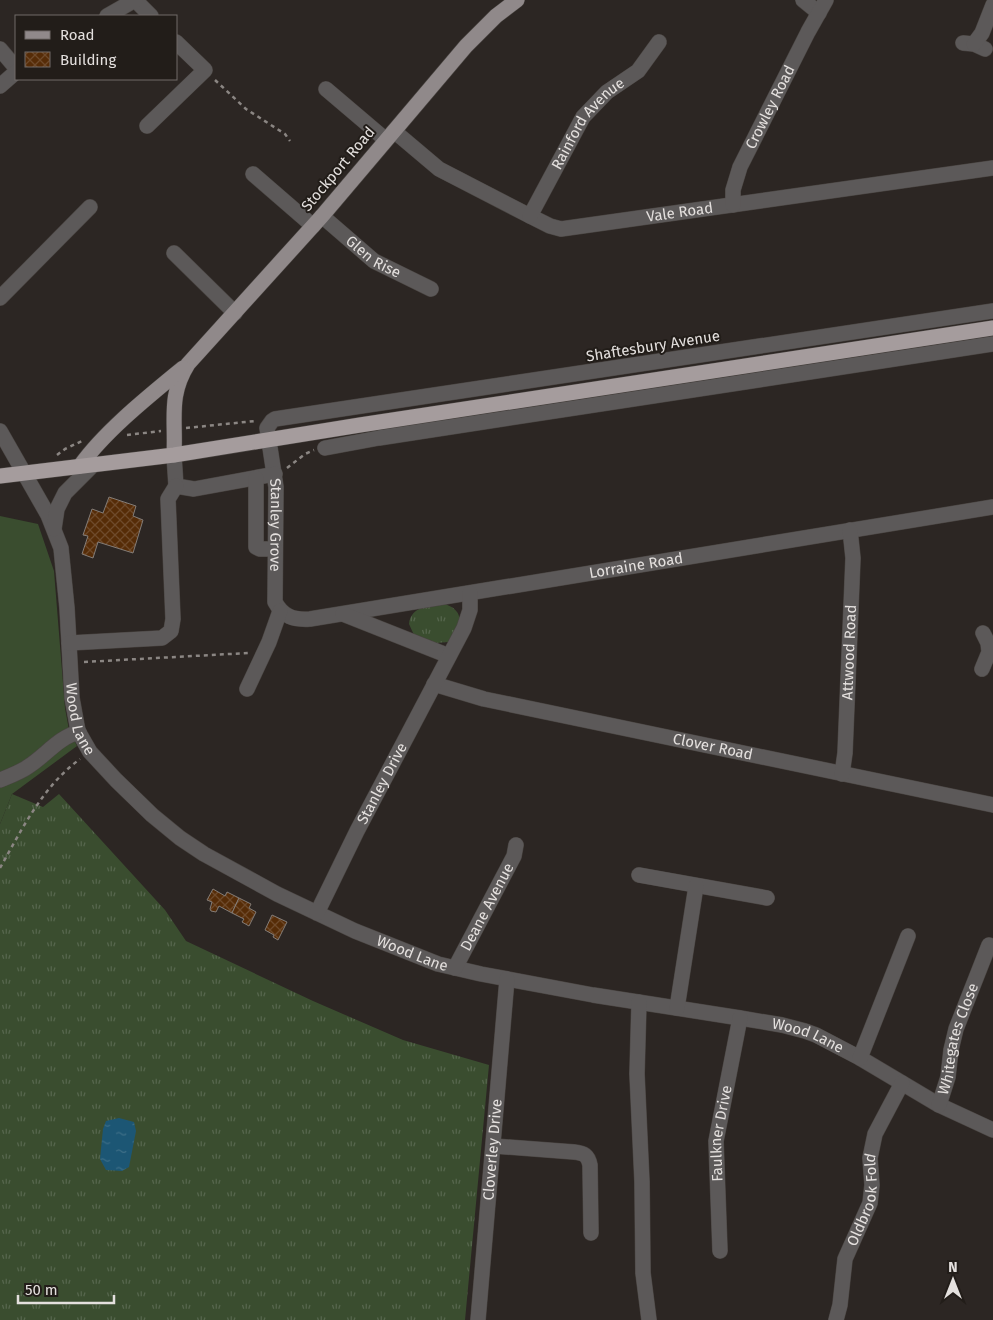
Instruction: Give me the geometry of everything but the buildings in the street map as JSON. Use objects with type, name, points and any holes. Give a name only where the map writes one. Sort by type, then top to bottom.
[{"type":"highway","points":[[0,476],[174,455],[993,328]]},
{"type":"main road","name":"Stockport Road","points":[[86,465],[92,450],[105,437],[188,364],[317,221],[466,46],[496,16],[517,0]]},
{"type":"main road","name":"Stockport Road","points":[[174,455],[176,430],[173,410],[175,392],[188,364]]},
{"type":"street","points":[[109,15],[135,0],[150,15]]},
{"type":"street","points":[[803,0],[822,6]]},
{"type":"street","points":[[974,45],[982,33],[993,5]]},
{"type":"street","name":"Crowley Road","points":[[732,205],[740,168],[822,6]]},
{"type":"street","name":"Rainford Avenue","points":[[530,216],[583,118],[607,92],[638,71],[659,42]]},
{"type":"street","points":[[147,126],[205,70],[178,44]]},
{"type":"street","points":[[0,49],[15,67]]},
{"type":"street","points":[[0,86],[15,73]]},
{"type":"street","name":"Vale Road","points":[[326,89],[439,169],[550,226],[561,229],[993,168]]},
{"type":"street","name":"Glen Rise","points":[[252,174],[374,261],[431,289]]},
{"type":"street","points":[[0,298],[83,208]]},
{"type":"street","points":[[174,253],[234,313]]},
{"type":"street","name":"Shaftesbury Avenue","points":[[272,421],[993,311]]},
{"type":"street","points":[[319,414],[326,430],[330,447],[993,344]]},
{"type":"street","points":[[268,439],[267,428],[272,421]]},
{"type":"street","points":[[360,425],[363,441]]},
{"type":"street","name":"Wood Lane","points":[[0,431],[48,515],[61,548],[73,707],[79,732],[90,752],[143,807],[180,838],[232,870],[317,913],[383,943],[438,964],[507,979],[782,1025],[805,1031],[860,1058],[939,1105],[993,1130]]},
{"type":"street","name":"Stanley Grove","points":[[268,439],[276,487],[274,597],[280,611]]},
{"type":"street","points":[[69,643],[162,638],[171,631],[173,627],[173,609],[168,499],[176,486],[174,455]]},
{"type":"street","name":"Wood Lane","points":[[54,529],[56,509],[65,493],[86,465]]},
{"type":"street","points":[[176,486],[194,489],[275,474]]},
{"type":"street","points":[[256,478],[256,546],[260,549],[275,549]]},
{"type":"street","name":"Lorraine Road","points":[[280,611],[290,618],[301,620],[993,507]]},
{"type":"street","name":"Attwood Road","points":[[842,774],[845,753],[853,558],[850,530]]},
{"type":"street","name":"Stanley Drive","points":[[317,913],[357,831],[450,656],[468,618],[471,603],[470,593]]},
{"type":"street","points":[[247,689],[280,611]]},
{"type":"street","points":[[342,614],[450,656]]},
{"type":"street","points":[[982,669],[991,652],[983,633]]},
{"type":"street","name":"Clover Road","points":[[434,684],[484,699],[993,805]]},
{"type":"street","points":[[0,780],[28,768],[56,744],[71,734],[79,732]]},
{"type":"street","name":"Deane Avenue","points":[[455,968],[514,856],[516,845]]},
{"type":"street","points":[[639,876],[767,898]]},
{"type":"street","points":[[677,1008],[696,886]]},
{"type":"street","points":[[860,1058],[908,936]]},
{"type":"street","name":"Whitegates Close","points":[[939,1105],[948,1077],[956,1029],[989,945]]},
{"type":"street","name":"Cloverley Drive","points":[[478,1320],[507,979]]},
{"type":"street","points":[[639,1002],[636,1074],[642,1182],[643,1273],[649,1320]]},
{"type":"street","name":"Faulkner Drive","points":[[721,1251],[716,1146],[740,1018]]},
{"type":"street","name":"Oldbrook Fold","points":[[836,1320],[840,1305],[845,1259],[870,1203],[872,1186],[870,1158],[875,1134],[902,1082]]},
{"type":"street","points":[[494,1146],[574,1152],[585,1155],[589,1159],[590,1165],[591,1233]]},
{"type":"path","points":[[205,70],[246,109],[284,134],[290,141]]},
{"type":"path","points":[[194,428],[262,420],[272,421]]},
{"type":"path","points":[[56,469],[56,455],[65,448],[81,441],[162,431]]},
{"type":"path","points":[[275,474],[309,452],[330,447]]},
{"type":"path","points":[[70,662],[249,653],[263,654]]},
{"type":"path","points":[[0,868],[39,802],[73,764],[90,752]]},
{"type":"green space","points":[[0,516],[38,524],[54,571],[65,708],[69,730],[77,746],[12,794],[0,824]]},
{"type":"green space","points":[[444,604],[451,606],[458,613],[460,620],[455,633],[448,642],[436,643],[414,635],[409,624],[413,614],[422,608]]},
{"type":"green space","points":[[12,794],[43,807],[59,794],[165,910],[186,941],[313,1001],[403,1040],[489,1065],[465,1320],[0,1320],[0,824]]},
{"type":"water","points":[[119,1118],[134,1122],[136,1131],[129,1167],[122,1171],[106,1170],[100,1159],[103,1129],[106,1121]]}]
